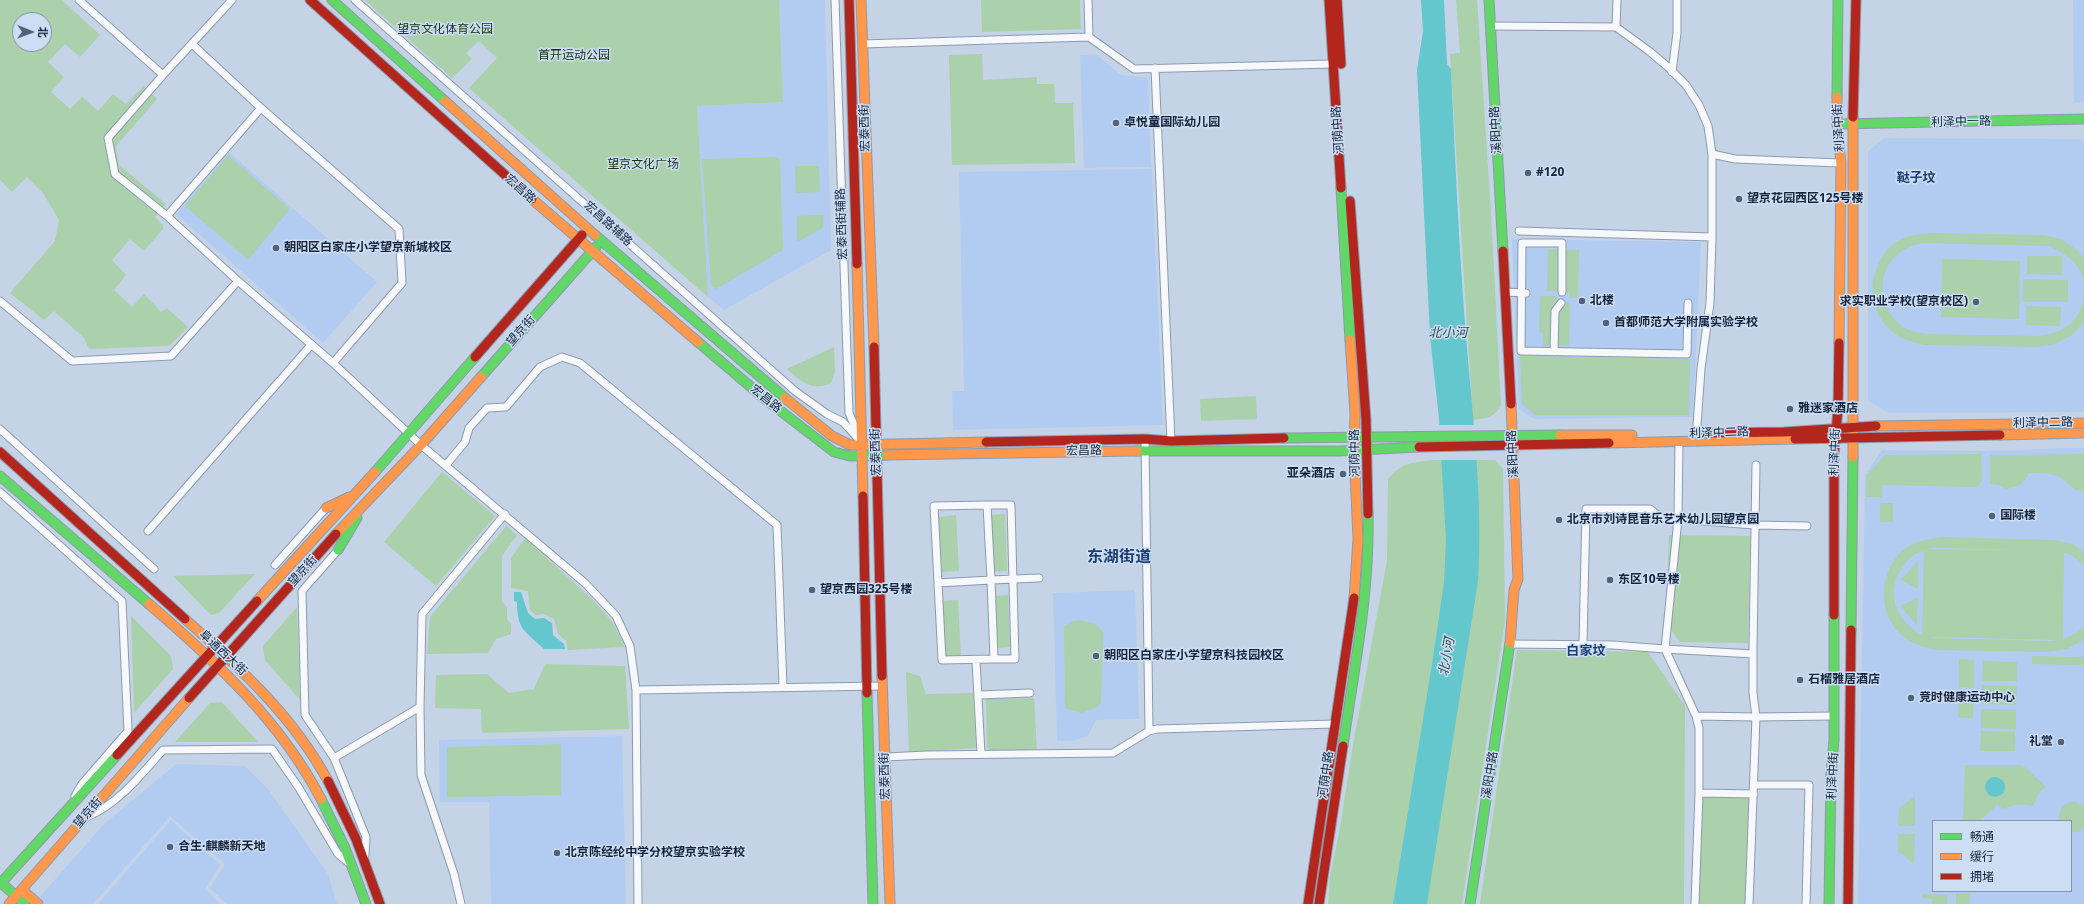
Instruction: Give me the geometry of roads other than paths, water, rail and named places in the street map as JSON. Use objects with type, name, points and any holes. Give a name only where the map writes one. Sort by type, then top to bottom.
[{"type":"street","points":[[79,0],[163,75]]},
{"type":"street","points":[[232,0],[108,138],[115,174],[167,216],[238,281],[333,363],[421,445],[505,514],[585,583],[616,616],[630,646],[636,690],[638,904]]},
{"type":"street","name":"宏昌路","points":[[310,0],[578,241],[765,399],[825,446],[842,455],[1145,450],[1210,452],[1366,449]]},
{"type":"street","name":"宏昌路","points":[[332,0],[587,229],[773,388],[832,436],[850,445],[1145,438],[1171,441],[1354,436]]},
{"type":"street","name":"宏昌路辅路","points":[[355,0],[795,391],[826,414],[843,422],[863,445]]},
{"type":"street","name":"宏泰西街辅路","points":[[835,0],[849,413],[863,445]]},
{"type":"street","name":"宏泰西街","points":[[850,0],[863,445],[867,686],[873,904]]},
{"type":"street","name":"宏泰西街","points":[[861,0],[890,904]]},
{"type":"street","points":[[1088,0],[1089,37]]},
{"type":"street","name":"河荫中路","points":[[1308,904],[1334,724],[1351,624],[1358,539],[1354,450],[1355,413],[1329,0]]},
{"type":"street","name":"河荫中路","points":[[1319,904],[1366,578],[1369,528],[1366,436],[1337,0]]},
{"type":"street","name":"溪阳中路","points":[[1470,904],[1509,644],[1514,590],[1518,579],[1513,445],[1489,0]]},
{"type":"street","points":[[1616,27],[1617,0]]},
{"type":"street","points":[[1672,72],[1677,33],[1677,0]]},
{"type":"street","name":"利泽中街","points":[[1829,904],[1834,716],[1835,434],[1840,305],[1841,163],[1837,124],[1838,0]]},
{"type":"street","name":"利泽中街","points":[[1848,904],[1853,438],[1853,124],[1856,0]]},
{"type":"street","points":[[1490,26],[1616,27],[1649,51],[1686,85],[1699,105],[1708,126],[1712,154],[1712,237],[1710,303],[1701,369],[1696,437]]},
{"type":"street","points":[[862,44],[1089,37],[1134,68],[1333,64]]},
{"type":"street","points":[[192,44],[261,108],[399,229],[402,283],[333,363]]},
{"type":"street","points":[[1155,68],[1171,441]]},
{"type":"street","points":[[167,216],[261,108]]},
{"type":"street","name":"利泽中一路","points":[[1837,124],[2084,119]]},
{"type":"street","points":[[1712,154],[1734,159],[1841,163]]},
{"type":"street","name":"望京街","points":[[0,883],[355,494],[587,229]]},
{"type":"street","points":[[1519,231],[1712,237]]},
{"type":"street","name":"望京街","points":[[9,904],[226,656],[364,504],[421,445],[601,241]]},
{"type":"street","points":[[1562,292],[1562,243],[1522,243],[1524,293],[1521,351],[1687,354],[1688,303]]},
{"type":"street","points":[[0,300],[72,361],[171,356],[238,281]]},
{"type":"street","points":[[1505,292],[1524,293]]},
{"type":"street","points":[[1554,352],[1555,311],[1562,303]]},
{"type":"street","points":[[148,531],[311,345]]},
{"type":"street","points":[[446,465],[465,442],[469,428],[487,408],[506,407],[540,367],[562,357],[580,363],[777,525],[783,687]]},
{"type":"street","name":"利泽中二路","points":[[1835,434],[1853,428],[2084,423]]},
{"type":"street","points":[[0,429],[154,569]]},
{"type":"street","name":"利泽中二路","points":[[1354,436],[1512,435],[1696,437],[1835,434],[1853,438],[2084,433]]},
{"type":"street","name":"利泽中二路","points":[[1366,449],[1434,446],[1679,441],[1696,437]]},
{"type":"street","points":[[1145,438],[1149,731]]},
{"type":"street","points":[[1679,441],[1678,519],[1665,649],[1696,716],[1699,728],[1699,793],[1695,904]]},
{"type":"street","name":"阜通西大街","points":[[0,452],[226,656],[271,699],[302,739],[328,781],[365,859],[380,904]]},
{"type":"street","points":[[1749,904],[1755,784],[1756,717],[1753,692],[1754,525],[1756,466]]},
{"type":"street","name":"阜通西大街","points":[[0,476],[208,655],[270,722],[297,758],[324,804],[354,867],[366,904]]},
{"type":"street","points":[[0,492],[122,601],[128,731],[82,784],[70,807]]},
{"type":"street","points":[[275,565],[326,508],[355,494]]},
{"type":"street","points":[[364,504],[338,550],[302,591],[305,716],[334,758],[366,837],[365,859]]},
{"type":"street","points":[[1011,504],[1015,659],[942,660],[934,506],[987,505],[1011,504]]},
{"type":"street","points":[[987,505],[994,660]]},
{"type":"street","points":[[1583,644],[1586,509],[1650,509],[1660,516],[1678,519],[1754,525],[1807,526]]},
{"type":"street","points":[[461,904],[454,874],[422,774],[420,707],[422,614],[505,514]]},
{"type":"street","points":[[938,583],[1038,578]]},
{"type":"street","points":[[1509,644],[1583,644],[1754,654]]},
{"type":"street","points":[[976,660],[981,754]]},
{"type":"street","points":[[636,690],[882,686]]},
{"type":"street","points":[[979,695],[1030,693]]},
{"type":"street","points":[[334,758],[420,707]]},
{"type":"street","points":[[1696,716],[1834,716]]},
{"type":"street","points":[[885,758],[981,754],[1113,753],[1149,731],[1334,724]]},
{"type":"street","points":[[82,819],[105,809],[133,784],[163,750],[272,749],[299,788],[338,854],[354,867]]},
{"type":"street","points":[[1755,784],[1809,785],[1806,904]]},
{"type":"street","points":[[1699,793],[1754,794]]},
{"type":"street","points":[[0,883],[38,904]]},
{"type":"street","points":[[19,893],[25,904]]},
{"type":"water","name":"北小河","points":[[1421,0],[1444,0],[1447,64],[1451,69],[1461,270],[1478,490],[1479,551],[1478,581],[1427,904],[1393,904],[1433,658],[1444,582],[1446,540],[1439,419],[1430,336],[1417,70],[1423,31]]},
{"type":"water","points":[[514,592],[521,592],[528,613],[535,619],[544,618],[552,623],[553,635],[564,644],[565,649],[544,649],[527,634],[519,619],[517,602],[514,601]]},
{"type":"water","points":[[1995,777],[2002,780],[2005,787],[2002,794],[1995,797],[1988,794],[1985,787],[1988,780]]},
{"type":"place","name":"卓悦童国际幼儿园","points":[[1116,123]]},
{"type":"place","name":"#120","points":[[1528,173]]},
{"type":"place","name":"望京花园西区125号楼","points":[[1739,199]]},
{"type":"place","name":"朝阳区白家庄小学望京新城校区","points":[[276,248]]},
{"type":"place","name":"北楼","points":[[1582,301]]},
{"type":"place","name":"求实职业学校(望京校区)","points":[[1976,302]]},
{"type":"place","name":"首都师范大学附属实验学校","points":[[1606,323]]},
{"type":"place","name":"雅迷家酒店","points":[[1790,409]]},
{"type":"place","name":"亚朵酒店","points":[[1343,474]]},
{"type":"place","name":"国际楼","points":[[1992,516]]},
{"type":"place","name":"北京市刘诗昆音乐艺术幼儿园望京园","points":[[1559,520]]},
{"type":"place","name":"东区10号楼","points":[[1610,580]]},
{"type":"place","name":"望京西园325号楼","points":[[812,590]]},
{"type":"place","name":"朝阳区白家庄小学望京科技园校区","points":[[1096,656]]},
{"type":"place","name":"石榴雅居酒店","points":[[1800,680]]},
{"type":"place","name":"竞时健康运动中心","points":[[1911,698]]},
{"type":"place","name":"礼堂","points":[[2061,742]]},
{"type":"place","name":"合生·麒麟新天地","points":[[170,847]]},
{"type":"place","name":"北京陈经纶中学分校望京实验学校","points":[[557,853]]},
{"type":"district","name":"鞑子坟","points":[[1916,178]]},
{"type":"district","name":"东湖街道","points":[[1119,557]]},
{"type":"district","name":"白家坟","points":[[1586,651]]},
{"type":"park label","name":"望京文化体育公园","points":[[445,30]]},
{"type":"park label","name":"首开运动公园","points":[[574,56]]},
{"type":"park label","name":"望京文化广场","points":[[643,165]]}]
